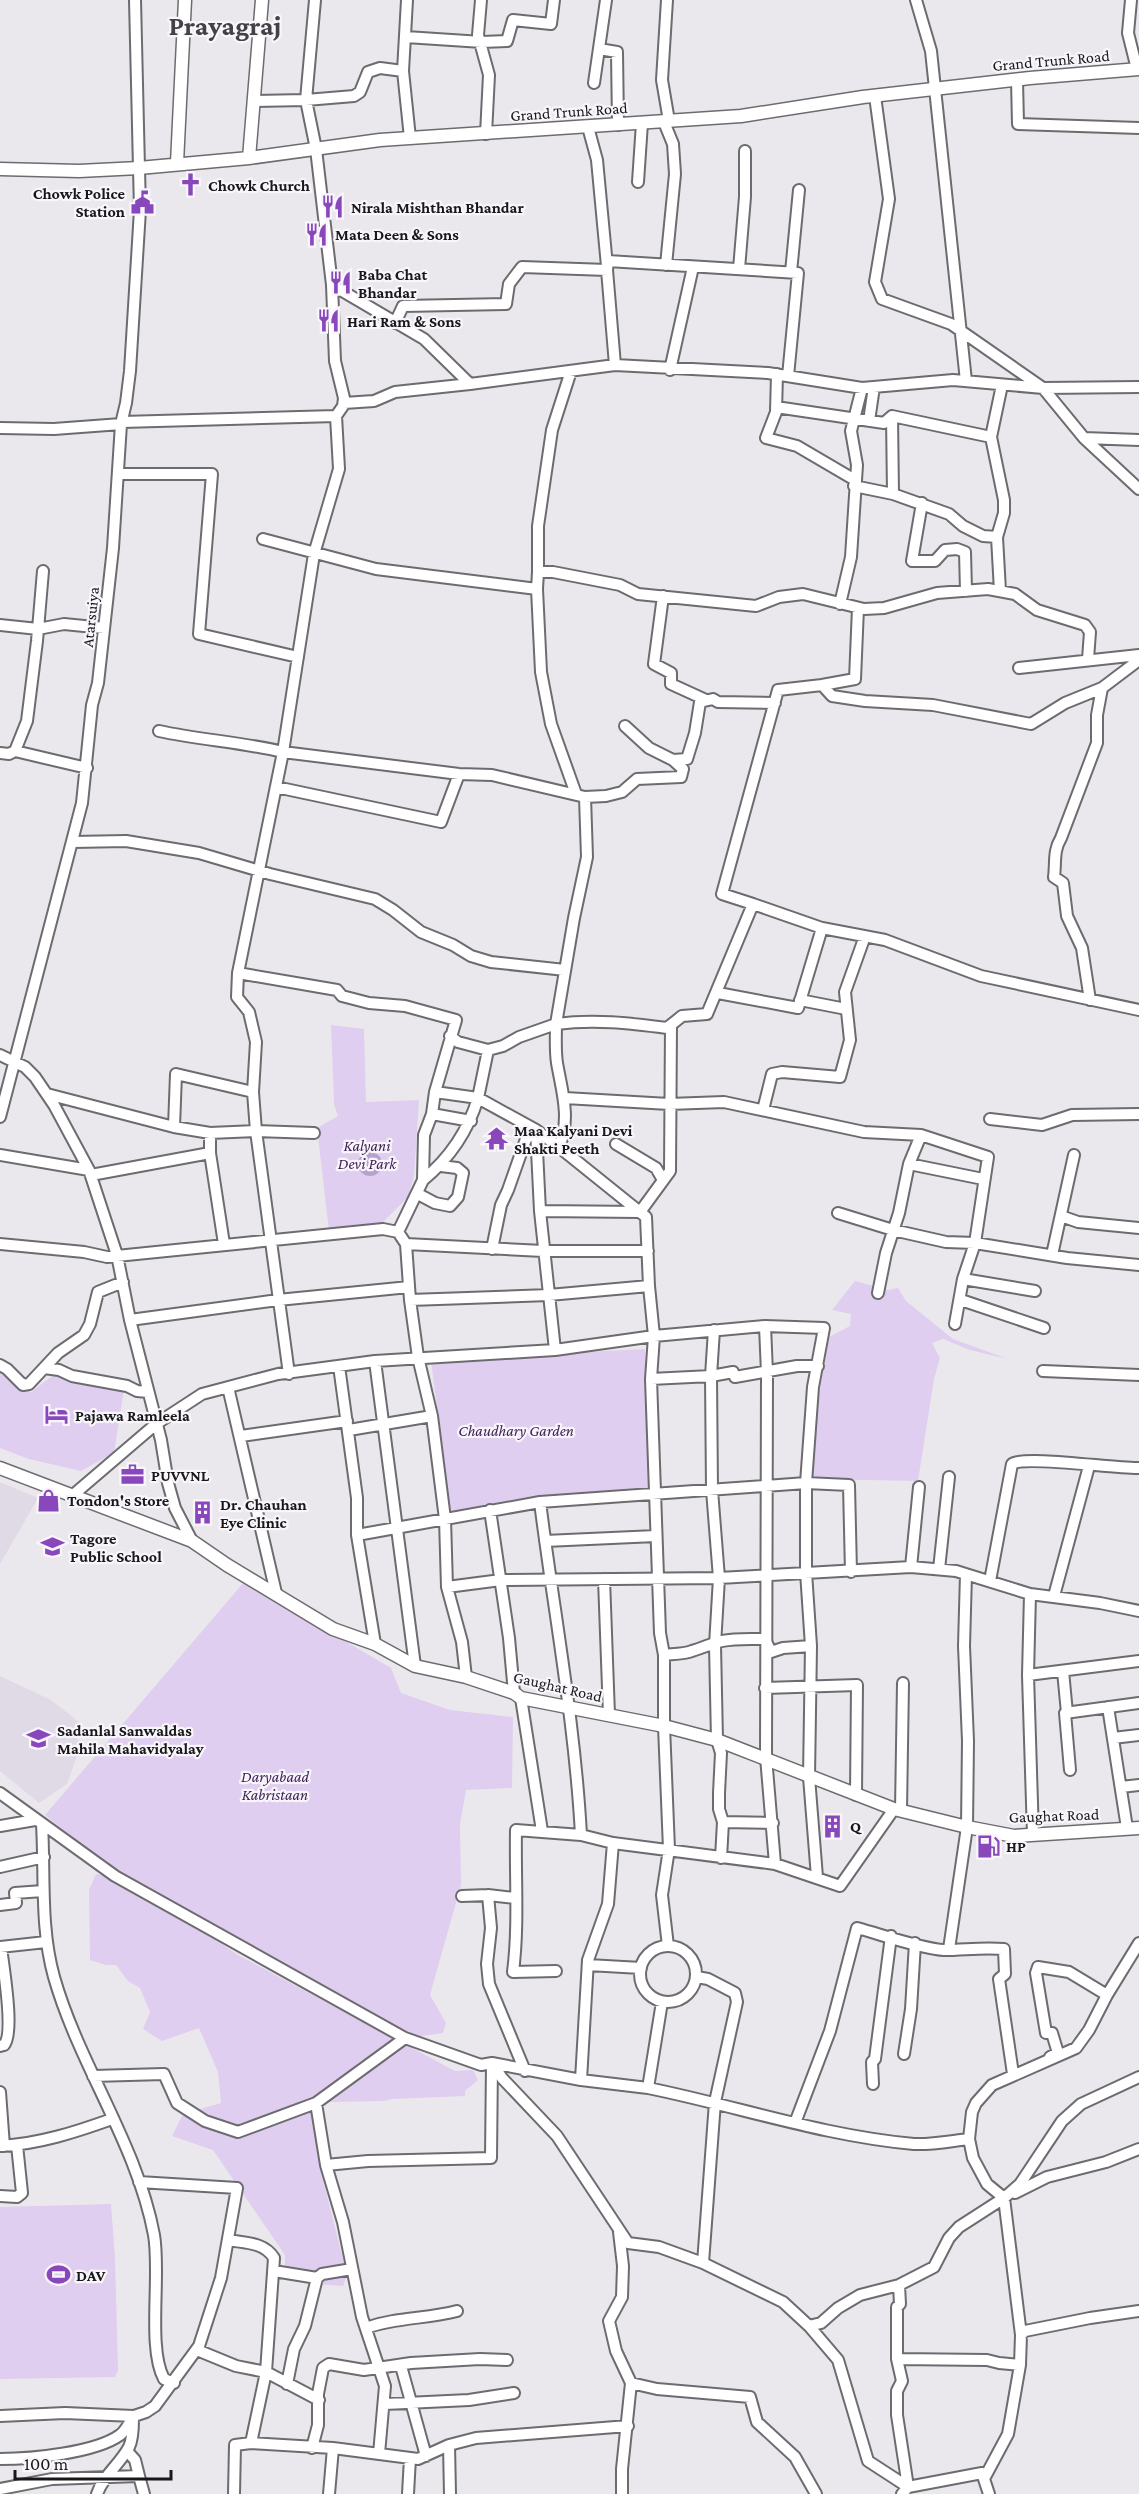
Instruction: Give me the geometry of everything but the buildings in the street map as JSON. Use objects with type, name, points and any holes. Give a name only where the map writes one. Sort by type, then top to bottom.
[{"type":"main road","points":[[177,163],[185,0]]},
{"type":"main road","points":[[249,158],[262,0]]},
{"type":"main road","name":"Grand Trunk Road","points":[[0,169],[79,171],[140,168],[249,158],[380,140],[741,116],[875,96],[1138,69]]},
{"type":"main road","name":"Gaughat Road","points":[[0,1468],[192,1541],[227,1565],[333,1629],[375,1644],[415,1666],[466,1677],[518,1695],[571,1708],[664,1726],[717,1740],[766,1757],[808,1777],[856,1795],[898,1809],[968,1827],[1014,1836],[1133,1828]]},
{"type":"street","name":"Atarsuiya","points":[[0,1117],[82,803],[92,705],[98,683],[113,548],[121,423],[130,370],[140,210],[135,0]]},
{"type":"street","points":[[289,1374],[256,1131],[253,1092],[256,1041],[249,1012],[237,997],[238,973],[283,752],[314,554],[339,469],[336,416],[344,400],[336,361],[332,285],[316,149],[306,100],[315,0]]},
{"type":"street","points":[[407,0],[403,70],[410,138]]},
{"type":"street","points":[[481,0],[478,35],[482,42],[489,75],[486,134]]},
{"type":"street","points":[[406,38],[507,41],[513,21],[551,24],[554,0]]},
{"type":"street","points":[[594,83],[606,0]]},
{"type":"street","points":[[666,265],[675,174],[673,144],[666,122],[662,80],[667,0]]},
{"type":"street","points":[[916,0],[931,51],[966,381]]},
{"type":"street","points":[[1131,0],[1128,33],[1138,69]]},
{"type":"street","points":[[599,49],[617,51],[618,125]]},
{"type":"street","points":[[254,101],[354,96],[360,92],[368,72],[380,68],[403,70]]},
{"type":"street","points":[[1017,80],[1018,124],[1139,128]]},
{"type":"street","points":[[875,96],[889,199],[875,282],[882,299],[951,324],[1043,388],[1084,438],[1139,489]]},
{"type":"street","points":[[638,183],[642,123]]},
{"type":"street","points":[[588,127],[597,160],[615,365]]},
{"type":"street","points":[[739,269],[745,197],[745,151]]},
{"type":"street","points":[[791,272],[799,190]]},
{"type":"street","points":[[607,269],[608,261],[798,273],[776,407],[766,438],[797,446],[855,483],[922,503],[949,514],[963,526],[983,536],[997,537]]},
{"type":"street","points":[[395,323],[403,306],[506,304],[509,284],[522,267],[607,269]]},
{"type":"street","points":[[670,370],[693,267]]},
{"type":"street","points":[[332,285],[424,339],[470,384]]},
{"type":"street","points":[[344,400],[374,401],[395,392],[615,365],[782,375],[862,388],[952,380],[1043,388],[1139,387]]},
{"type":"street","points":[[559,1147],[565,1129],[565,1098],[557,1060],[556,1024],[587,857],[581,795],[551,724],[541,672],[537,589],[538,526],[552,430],[571,371]]},
{"type":"street","points":[[1000,591],[997,537],[1004,513],[1004,500],[991,437],[1002,385]]},
{"type":"street","points":[[869,421],[874,387]]},
{"type":"street","points":[[840,604],[851,557],[857,465],[851,431],[862,388]]},
{"type":"street","points":[[776,407],[884,423],[892,416]]},
{"type":"street","points":[[0,428],[54,429],[121,423],[336,416]]},
{"type":"street","points":[[892,416],[991,437]]},
{"type":"street","points":[[892,416],[892,494]]},
{"type":"street","points":[[1084,438],[1139,440]]},
{"type":"street","points":[[118,474],[212,474],[199,634],[297,657]]},
{"type":"street","points":[[922,503],[912,561],[935,561],[945,550],[957,549],[965,552],[966,591]]},
{"type":"street","points":[[263,539],[376,569],[537,589]]},
{"type":"street","points":[[15,751],[27,722],[39,629],[43,571]]},
{"type":"street","points":[[538,572],[553,572],[593,579],[620,585],[638,594],[756,606],[779,597],[802,594],[858,608],[884,608],[937,592],[1000,591],[1015,594],[1038,610],[1085,625],[1090,632],[1088,659]]},
{"type":"street","points":[[663,596],[654,664],[671,673],[671,684],[706,700]]},
{"type":"street","points":[[858,608],[855,679],[778,690],[722,894],[822,928],[885,940],[981,976],[1139,1010]]},
{"type":"street","points":[[0,625],[39,629],[64,624],[104,628]]},
{"type":"street","points":[[1019,668],[1139,655]]},
{"type":"street","points":[[822,685],[832,696],[865,701],[933,705],[1031,724],[1065,703],[1102,688],[1139,660]]},
{"type":"street","points":[[1090,1000],[1082,948],[1068,915],[1063,882],[1054,877],[1054,855],[1097,742],[1097,716],[1102,688]]},
{"type":"street","points":[[673,760],[687,759],[695,733],[700,702],[713,699],[718,702],[775,704]]},
{"type":"street","points":[[159,731],[283,752],[459,774],[492,775],[581,795],[606,796],[622,792],[637,779],[681,777],[683,770],[673,760],[649,748],[625,726]]},
{"type":"street","points":[[0,753],[9,754],[15,751],[87,768]]},
{"type":"street","points":[[276,787],[441,822],[459,774]]},
{"type":"street","points":[[72,842],[126,840],[199,853],[258,871],[375,899],[421,932],[453,945],[471,956],[491,962],[565,970]]},
{"type":"street","points":[[450,1036],[458,1042],[488,1050],[556,1024],[581,1020],[667,1028],[682,1016],[707,1014],[718,993],[753,904]]},
{"type":"street","points":[[718,993],[793,1009],[798,1008],[822,928]]},
{"type":"street","points":[[763,1110],[772,1074],[782,1072],[840,1077],[850,1040],[845,992],[865,936]]},
{"type":"street","points":[[238,973],[337,990],[342,996],[369,1003],[405,1006],[456,1020],[435,1092],[432,1114],[424,1136],[423,1180],[399,1232]]},
{"type":"street","points":[[800,1000],[846,1009]]},
{"type":"street","points":[[640,1212],[670,1171],[671,1025]]},
{"type":"street","points":[[423,1180],[441,1166],[471,1121],[488,1050]]},
{"type":"street","points":[[0,1055],[25,1066],[47,1094],[90,1172],[117,1255],[130,1320],[161,1440],[168,1483],[175,1508],[192,1541]]},
{"type":"street","points":[[174,1127],[176,1074],[253,1092]]},
{"type":"street","points":[[435,1092],[478,1098],[536,1130],[646,1217],[648,1286],[654,1336],[651,1379],[660,1633],[664,1654],[664,1726],[669,1849],[662,1895],[668,1946]]},
{"type":"street","points":[[47,1094],[174,1127],[210,1133],[256,1131],[314,1133]]},
{"type":"street","points":[[565,1098],[669,1104],[724,1102],[864,1132],[921,1135],[988,1156],[975,1243],[963,1279],[955,1324]]},
{"type":"street","points":[[432,1114],[471,1121]]},
{"type":"street","points":[[990,1119],[1042,1125],[1072,1115],[1139,1114]]},
{"type":"street","points":[[536,1130],[543,1251],[555,1350]]},
{"type":"street","points":[[492,1249],[501,1205],[526,1139],[536,1130]]},
{"type":"street","points":[[210,1133],[210,1153],[224,1244]]},
{"type":"street","points":[[878,1293],[909,1164],[921,1135]]},
{"type":"street","points":[[616,1144],[656,1168],[663,1180]]},
{"type":"street","points":[[0,1155],[90,1172],[210,1153]]},
{"type":"street","points":[[1052,1255],[1074,1155]]},
{"type":"street","points":[[909,1164],[983,1179]]},
{"type":"street","points":[[418,1194],[435,1203],[450,1206],[458,1197],[463,1173],[457,1168],[441,1166]]},
{"type":"street","points":[[540,1211],[640,1212]]},
{"type":"street","points":[[838,1213],[893,1230],[946,1242],[975,1243],[1139,1265]]},
{"type":"street","points":[[1061,1216],[1078,1222],[1139,1228]]},
{"type":"street","points":[[0,1244],[84,1252],[107,1257],[383,1229],[399,1232],[406,1244],[410,1300],[418,1357],[432,1416],[445,1519],[447,1587],[462,1642],[466,1677]]},
{"type":"street","points":[[406,1244],[543,1251],[648,1251]]},
{"type":"street","points":[[963,1279],[1035,1291]]},
{"type":"street","points":[[0,1365],[23,1385],[29,1384],[58,1353],[84,1335],[90,1324],[98,1292],[123,1282]]},
{"type":"street","points":[[410,1300],[549,1294],[648,1286]]},
{"type":"street","points":[[130,1320],[278,1300],[409,1287]]},
{"type":"street","points":[[961,1300],[1044,1328]]},
{"type":"street","points":[[765,1326],[767,1372],[766,1757],[775,1864]]},
{"type":"street","points":[[74,1495],[156,1424],[202,1394],[278,1374],[418,1357],[555,1350],[714,1330],[765,1326],[824,1328],[813,1387],[806,1483],[806,1572],[811,1646],[808,1777],[817,1877]]},
{"type":"street","points":[[714,1330],[711,1376],[712,1490],[718,1578],[715,1645],[717,1740],[721,1753],[719,1809],[723,1822],[721,1858]]},
{"type":"street","points":[[375,1361],[415,1666]]},
{"type":"street","points":[[339,1366],[357,1498],[357,1535],[375,1644]]},
{"type":"street","points":[[651,1379],[711,1376],[733,1372],[735,1377],[797,1366],[818,1366]]},
{"type":"street","points":[[44,1368],[148,1392]]},
{"type":"street","points":[[1043,1371],[1139,1375]]},
{"type":"street","points":[[228,1387],[276,1593]]},
{"type":"street","points":[[241,1436],[348,1425],[384,1424],[432,1416]]},
{"type":"street","points":[[990,1581],[1012,1464],[1018,1461],[1035,1461],[1139,1468]]},
{"type":"street","points":[[1054,1596],[1089,1466]]},
{"type":"street","points":[[939,1569],[949,1477]]},
{"type":"street","points":[[357,1535],[540,1502],[806,1483],[849,1485],[851,1572]]},
{"type":"street","points":[[911,1567],[919,1487]]},
{"type":"street","points":[[540,1502],[571,1708],[578,1772],[581,1835]]},
{"type":"street","points":[[490,1510],[518,1695],[542,1831]]},
{"type":"street","points":[[545,1541],[657,1536]]},
{"type":"street","points":[[447,1587],[501,1580],[718,1578],[911,1567],[966,1574],[1030,1594],[1139,1611]]},
{"type":"street","points":[[949,1949],[968,1827],[968,1741],[964,1646],[966,1574]]},
{"type":"street","points":[[604,1579],[609,1715]]},
{"type":"street","points":[[1030,1594],[1029,1675],[1033,1835]]},
{"type":"street","points":[[765,1639],[771,1652],[783,1648],[811,1646]]},
{"type":"street","points":[[664,1654],[690,1652],[699,1647],[715,1645],[720,1641],[765,1639]]},
{"type":"street","points":[[1029,1675],[1139,1661]]},
{"type":"street","points":[[1063,1671],[1070,1770]]},
{"type":"street","points":[[556,1971],[513,1972],[517,1931],[516,1830],[581,1835],[721,1858],[775,1864],[840,1886],[898,1809],[903,1683]]},
{"type":"street","points":[[765,1688],[857,1685],[856,1795]]},
{"type":"street","points":[[1067,1713],[1139,1702]]},
{"type":"street","points":[[1108,1707],[1120,1787],[1133,1828]]},
{"type":"street","points":[[1113,1738],[1139,1735]]},
{"type":"street","points":[[1120,1787],[1139,1785]]},
{"type":"street","points":[[0,1793],[115,1876],[405,2038],[481,2065],[492,2063],[581,2080],[648,2088],[715,2102],[818,2130],[916,2144],[969,2139]]},
{"type":"street","points":[[0,1826],[38,1822]]},
{"type":"street","points":[[38,1822],[44,1857],[46,1942],[61,1998],[139,2182],[156,2252],[157,2360],[164,2379],[174,2383]]},
{"type":"street","points":[[723,1822],[773,1823]]},
{"type":"street","points":[[581,2080],[588,1960],[608,1904],[614,1842]]},
{"type":"street","points":[[0,1868],[44,1857]]},
{"type":"street","points":[[0,1905],[16,1903],[15,1893],[44,1891]]},
{"type":"street","points":[[462,1896],[488,1895],[515,1898]]},
{"type":"street","points":[[488,1895],[489,1984],[525,2071]]},
{"type":"street","points":[[795,2123],[830,2031],[857,1928],[945,1950],[1004,1949],[1005,1974],[999,1978],[1013,2074]]},
{"type":"street","points":[[873,2084],[872,2062],[875,2059],[880,2029],[891,1936]]},
{"type":"street","points":[[0,2046],[8,2041],[0,1947],[46,1942]]},
{"type":"street","points":[[904,2054],[911,2009],[915,1943]]},
{"type":"street","points":[[1045,2060],[1076,2048],[1089,2030],[1107,1995],[1139,1943]]},
{"type":"street","points":[[668,1946],[677,1948],[692,1959],[697,1977],[689,1994],[672,2002],[663,2002],[647,1993],[642,1985],[641,1968],[651,1952],[668,1946]]},
{"type":"street","points":[[588,1965],[641,1968]]},
{"type":"street","points":[[985,2477],[1008,2434],[1020,2365],[1021,2335],[1004,2198],[987,2184],[973,2158],[969,2139],[972,2112],[976,2103],[992,2085],[1058,2053],[1052,2033],[1046,2033],[1036,1973],[1038,1967],[1069,1972],[1107,1995]]},
{"type":"street","points":[[697,1977],[708,1979],[735,1993],[737,2002],[715,2102],[703,2263]]},
{"type":"street","points":[[648,2088],[663,2002]]},
{"type":"street","points":[[93,2076],[164,2074],[177,2103],[205,2121],[238,2132],[316,2103],[405,2038]]},
{"type":"street","points":[[326,2165],[368,2161],[491,2158],[492,2063]]},
{"type":"street","points":[[492,2063],[502,2078],[556,2136],[628,2244],[659,2247],[703,2263],[783,2302],[809,2326],[838,2360],[868,2461],[905,2491]]},
{"type":"street","points":[[1004,2198],[1020,2184],[1062,2121],[1075,2110],[1111,2089],[1139,2077]]},
{"type":"street","points":[[0,2092],[2,2146],[17,2145],[76,2132],[112,2119]]},
{"type":"street","points":[[316,2103],[326,2165],[343,2222],[366,2328],[385,2386],[379,2454]]},
{"type":"street","points":[[0,2196],[17,2197],[22,2193],[17,2145]]},
{"type":"street","points":[[809,2326],[821,2323],[838,2308],[860,2295],[899,2285],[934,2266],[959,2227],[1004,2198],[1047,2177],[1106,2162],[1139,2149]]},
{"type":"street","points":[[0,2416],[65,2413],[134,2416],[146,2412],[155,2406],[174,2383],[197,2350],[216,2296],[237,2188],[139,2182]]},
{"type":"street","points":[[619,2231],[623,2266],[622,2297],[609,2321],[616,2351],[631,2383],[622,2469],[622,2494]]},
{"type":"street","points":[[228,2240],[259,2245],[270,2252],[274,2258],[266,2372],[251,2443]]},
{"type":"street","points":[[274,2271],[316,2278],[322,2274],[352,2269]]},
{"type":"street","points":[[286,2384],[294,2349],[305,2326],[316,2278]]},
{"type":"street","points":[[899,2285],[900,2304],[896,2312],[897,2359],[902,2381],[897,2391],[897,2415],[905,2491]]},
{"type":"street","points":[[366,2328],[382,2322],[457,2311]]},
{"type":"street","points":[[1021,2335],[1025,2331],[1139,2311]]},
{"type":"street","points":[[197,2350],[236,2366],[266,2372],[319,2400]]},
{"type":"street","points":[[312,2448],[318,2425],[323,2368],[329,2364],[352,2369],[480,2359],[507,2360]]},
{"type":"street","points":[[897,2359],[987,2360],[1020,2365]]},
{"type":"street","points":[[401,2366],[426,2456]]},
{"type":"street","points":[[631,2383],[657,2389],[750,2397],[757,2422],[795,2457],[816,2494]]},
{"type":"street","points":[[385,2404],[469,2400],[514,2393]]},
{"type":"street","points":[[97,2494],[100,2484],[130,2445],[134,2416]]},
{"type":"street","points":[[0,2458],[20,2459],[68,2453],[93,2446],[122,2435],[134,2416]]},
{"type":"street","points":[[234,2494],[235,2445],[251,2443],[333,2448],[418,2459],[449,2445],[476,2438],[628,2426]]},
{"type":"street","points":[[449,2445],[450,2494]]},
{"type":"street","points":[[329,2494],[333,2448]]},
{"type":"street","points":[[127,2451],[135,2460],[144,2494]]},
{"type":"street","points":[[408,2494],[410,2458]]},
{"type":"street","points":[[905,2491],[982,2473],[989,2494]]},
{"type":"street","points":[[0,2489],[52,2479],[139,2476]]},
{"type":"shaded area","points":[[370,1152],[379,1155],[382,1164],[379,1173],[370,1176],[361,1173],[358,1164],[361,1155]]},
{"type":"shaded area","points":[[0,1482],[38,1498],[0,1564]]},
{"type":"shaded area","name":"Sadanlal Sanwaldas Mahila Mahavidyalay","points":[[0,1676],[51,1700],[79,1722],[77,1756],[67,1784],[39,1803],[0,1771]]},
{"type":"green space","name":"Kalyani Devi Park","points":[[331,1025],[364,1029],[366,1102],[419,1100],[414,1176],[408,1197],[382,1223],[329,1231],[317,1128],[338,1116],[334,1104]]},
{"type":"green space","points":[[855,1281],[888,1290],[898,1288],[906,1301],[953,1339],[1008,1359],[970,1350],[943,1339],[932,1343],[940,1358],[934,1379],[918,1481],[811,1479],[815,1418],[829,1337],[850,1326],[851,1314],[832,1310]]},
{"type":"green space","name":"Chaudhary Garden","points":[[645,1349],[650,1488],[450,1512],[431,1360]]},
{"type":"green space","points":[[0,1369],[31,1392],[56,1373],[124,1389],[114,1453],[81,1471],[29,1459],[0,1448]]},
{"type":"green space","name":"Daryabaad Kabristaan","points":[[244,1582],[391,1668],[401,1693],[450,1710],[513,1717],[512,1788],[466,1790],[460,1824],[461,1885],[430,1995],[446,2023],[443,2033],[401,2039],[160,1898],[98,1858],[45,1815]]},
{"type":"green space","points":[[96,1874],[109,1876],[170,1909],[238,1955],[455,2071],[473,2070],[478,2080],[465,2091],[465,2096],[331,2102],[313,2109],[321,2172],[347,2275],[343,2286],[314,2284],[285,2277],[285,2255],[213,2150],[172,2136],[183,2114],[221,2103],[218,2072],[199,2028],[162,2041],[143,2029],[150,2012],[140,1988],[128,1981],[116,1965],[106,1965],[90,1960],[89,1890]]},
{"type":"green space","name":"DAV","points":[[111,2204],[118,2370],[115,2377],[0,2379],[0,2207]]},
{"type":"place","name":"Chowk Church","points":[[190,185]]},
{"type":"place","name":"Chowk Police Station","points":[[143,202]]},
{"type":"place","name":"Nirala Mishthan Bhandar","points":[[333,207]]},
{"type":"place","name":"Mata Deen & Sons","points":[[317,234]]},
{"type":"place","name":"Baba Chat Bhandar","points":[[340,283]]},
{"type":"place","name":"Hari Ram & Sons","points":[[329,321]]},
{"type":"place","name":"Maa Kalyani Devi Shakti Peeth","points":[[496,1139]]},
{"type":"place","name":"Pajawa Ramleela","points":[[57,1415]]},
{"type":"place","name":"PUVVNL","points":[[133,1475]]},
{"type":"place","name":"Tondon's Store","points":[[49,1500]]},
{"type":"place","name":"Dr. Chauhan Eye Clinic","points":[[202,1513]]},
{"type":"place","name":"Tagore Public School","points":[[52,1547]]},
{"type":"place","name":"Sadanlal Sanwaldas Mahila Mahavidyalay","points":[[39,1739]]},
{"type":"place","name":"Q","points":[[832,1826]]},
{"type":"place","name":"HP","points":[[988,1846]]},
{"type":"place","name":"DAV","points":[[58,2275]]},
{"type":"district","name":"Prayagraj","points":[[225,25]]}]
